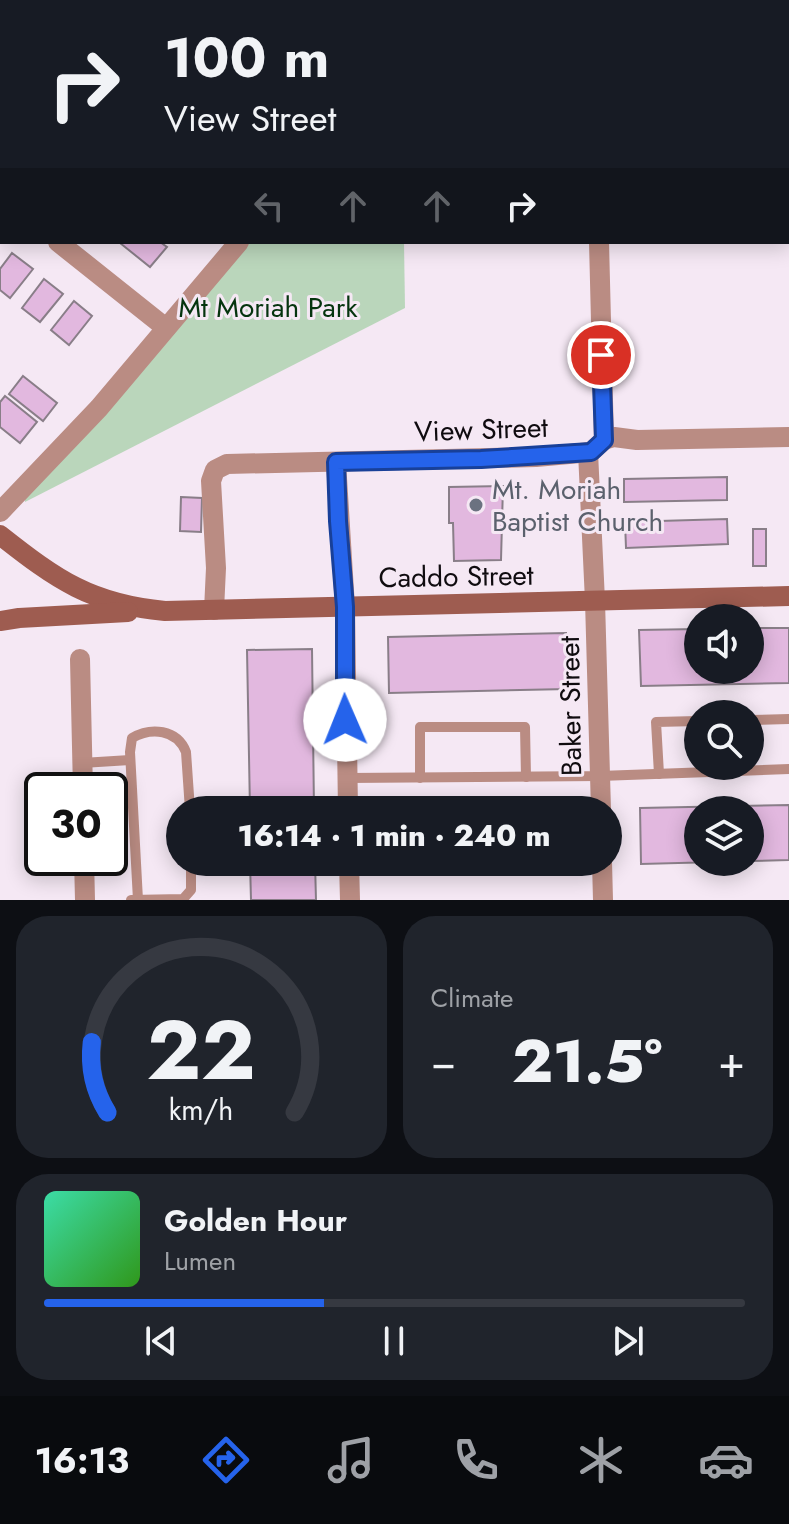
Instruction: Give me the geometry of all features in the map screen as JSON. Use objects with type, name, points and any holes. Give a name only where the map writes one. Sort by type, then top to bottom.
[{"type":"main road","name":"Caddo Street","points":[[0,535],[49,572],[81,591],[111,603],[165,611],[789,596]]},
{"type":"main road","points":[[0,621],[165,611]]},
{"type":"street","points":[[61,244],[166,328]]},
{"type":"street","points":[[0,512],[99,408],[237,244]]},
{"type":"street","name":"Baker Street","points":[[599,244],[595,601],[601,796]]},
{"type":"street","name":"View Street","points":[[214,610],[216,568],[211,481],[215,470],[227,464],[481,459],[596,446],[614,437],[637,440],[789,437]]},
{"type":"street","points":[[336,462],[345,607],[348,796]]},
{"type":"street","points":[[80,659],[82,772]]},
{"type":"street","points":[[84,876],[85,900]]},
{"type":"street","points":[[349,876],[350,900]]},
{"type":"street","points":[[602,876],[603,900]]},
{"type":"lane","points":[[764,720],[789,719]]},
{"type":"lane","points":[[659,774],[656,722],[684,721]]},
{"type":"lane","points":[[420,778],[420,727],[525,727],[526,777]]},
{"type":"lane","points":[[138,900],[130,760],[132,738],[147,730],[167,733],[177,739],[186,752],[189,796]]},
{"type":"lane","points":[[82,763],[130,760]]},
{"type":"lane","points":[[347,778],[600,776],[789,769]]},
{"type":"lane","points":[[131,900],[183,899],[191,890],[191,876]]},
{"type":"green space","name":"Mt Moriah Park","points":[[237,244],[404,244],[405,308],[25,502],[23,488]]},
{"type":"building","points":[[121,244],[163,244],[167,247],[150,267]]},
{"type":"building","points":[[12,253],[33,269],[10,298],[0,290],[0,269]]},
{"type":"building","points":[[44,279],[63,294],[40,322],[22,308]]},
{"type":"building","points":[[74,301],[92,316],[69,345],[51,330]]},
{"type":"building","points":[[23,376],[57,403],[43,421],[9,394]]},
{"type":"building","points":[[5,396],[37,422],[20,443],[0,427],[0,402]]},
{"type":"building","points":[[727,477],[727,500],[624,502],[624,479]]},
{"type":"building","name":"Mt. Moriah Baptist Church","points":[[503,486],[501,560],[454,561],[453,523],[449,523],[449,487]]},
{"type":"building","points":[[181,497],[202,498],[201,532],[180,531]]},
{"type":"building","points":[[727,519],[728,544],[626,548],[625,522]]},
{"type":"building","points":[[753,529],[766,529],[766,566],[753,566]]},
{"type":"building","points":[[764,628],[789,628],[789,683],[764,684]]},
{"type":"building","points":[[684,629],[684,684],[740,684],[641,686],[639,630]]},
{"type":"building","points":[[566,633],[568,689],[389,693],[388,637]]},
{"type":"building","points":[[312,649],[314,796],[250,796],[247,650]]},
{"type":"building","points":[[789,805],[789,860],[764,861],[764,806]]},
{"type":"building","points":[[684,807],[684,863],[641,864],[640,808]]},
{"type":"building","points":[[250,876],[315,876],[316,900],[251,900]]},
{"type":"place","name":"Mt. Moriah Baptist Church","points":[[476,505]]},
{"type":"route","points":[[345,720],[345,607],[336,462],[536,457],[591,452],[604,440],[601,355]]}]
